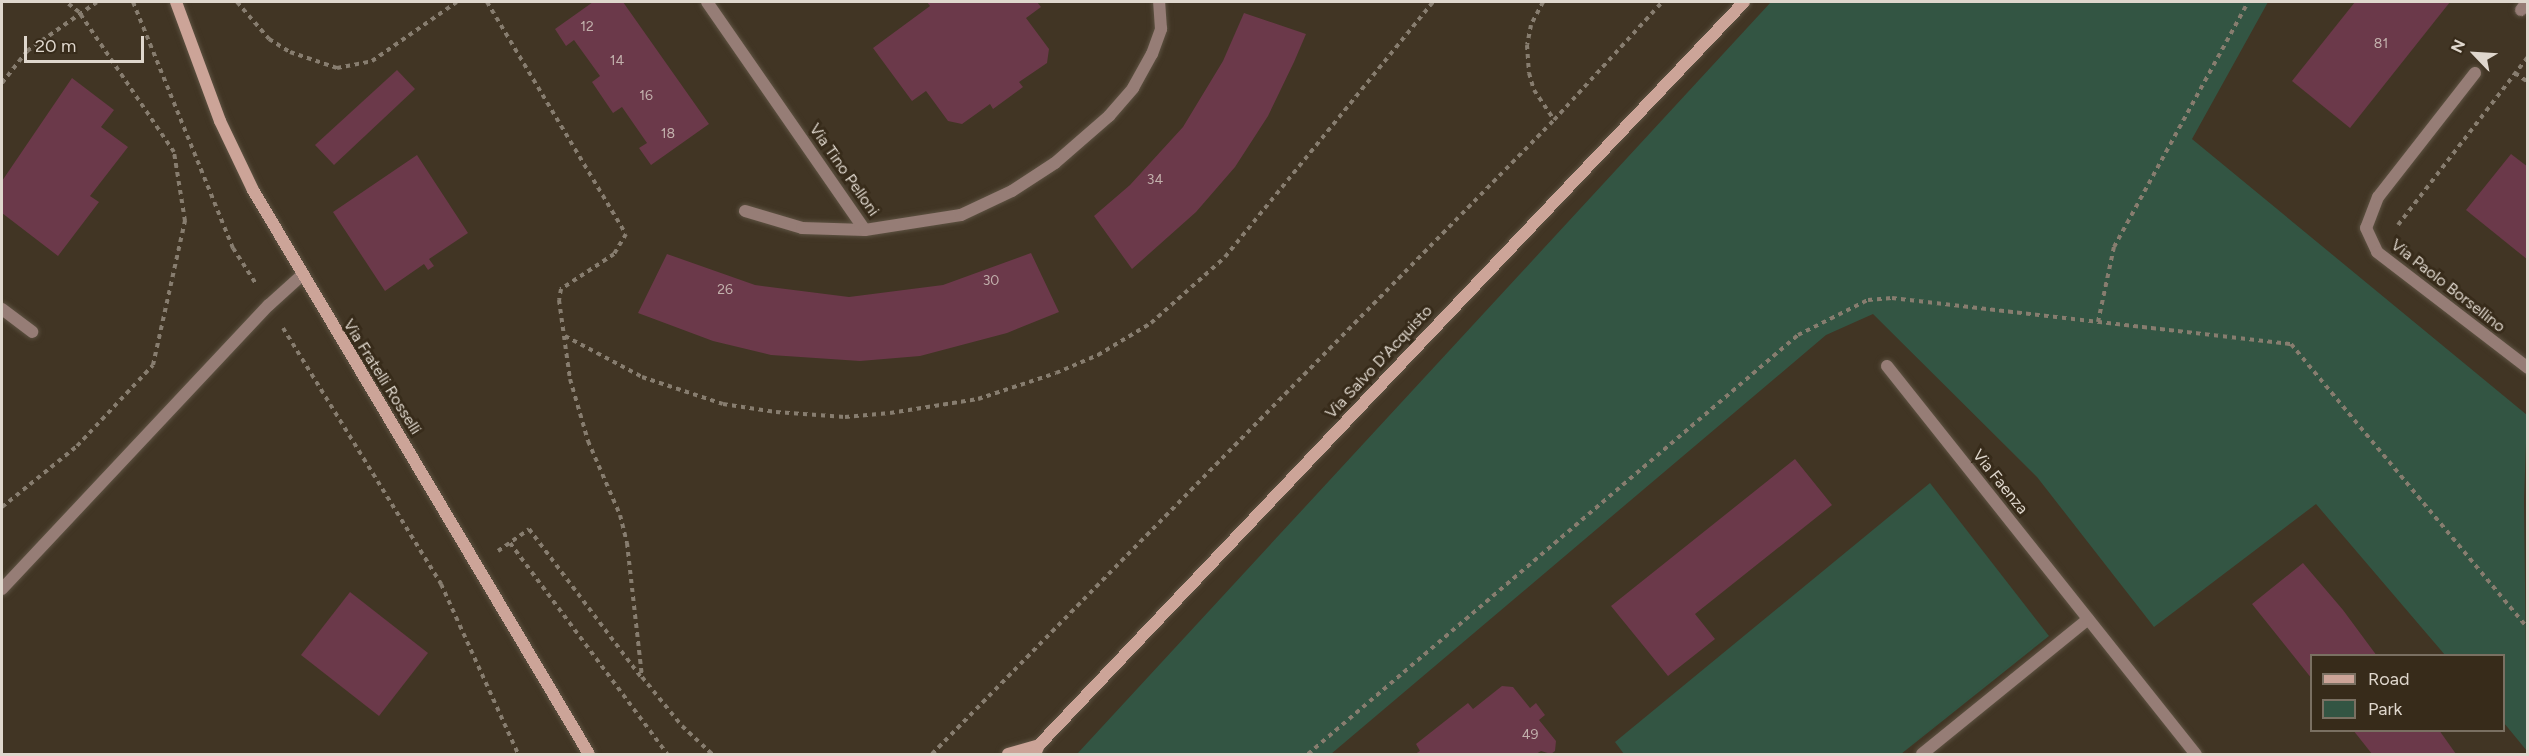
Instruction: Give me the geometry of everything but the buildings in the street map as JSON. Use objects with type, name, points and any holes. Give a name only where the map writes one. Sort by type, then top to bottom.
[{"type":"street","name":"Via Fratelli Rosselli","points":[[176,2],[220,121],[252,190],[301,276],[477,564],[589,754]]},
{"type":"street","name":"Via Tino Pelloni","points":[[707,2],[865,230],[961,215],[1012,191],[1054,163],[1109,116],[1133,88],[1152,54],[1161,29],[1158,2]]},
{"type":"street","name":"Via Salvo D'Acquisto","points":[[1008,754],[1037,750],[1744,2]]},
{"type":"street","name":"Via Paolo Borsellino","points":[[2475,73],[2369,212],[2366,228],[2377,252],[2528,369]]},
{"type":"street","points":[[746,212],[802,228],[865,230]]},
{"type":"street","points":[[2,589],[269,305],[301,276]]},
{"type":"street","points":[[2,309],[32,332]]},
{"type":"street","name":"Via Faenza","points":[[1887,366],[2196,754]]},
{"type":"street","points":[[1922,754],[2088,619]]},
{"type":"path","points":[[2,507],[77,446],[153,365],[185,221],[174,153],[79,12],[66,2]]},
{"type":"path","points":[[2,83],[27,51],[79,12],[98,2]]},
{"type":"path","points":[[133,2],[233,248],[441,584],[518,754]]},
{"type":"path","points":[[237,2],[269,39],[290,52],[337,68],[372,61],[457,2]]},
{"type":"path","points":[[487,2],[626,234],[624,243],[614,254],[561,290],[559,300],[578,412],[620,515],[627,543],[642,677]]},
{"type":"path","points":[[565,336],[642,377],[723,405],[776,412],[845,417],[890,413],[978,399],[1056,373],[1098,355],[1150,323],[1226,257],[1433,2]]},
{"type":"path","points":[[1543,2],[1531,25],[1527,45],[1529,72],[1534,90],[1554,120]]},
{"type":"path","points":[[932,754],[1554,120],[1662,2]]},
{"type":"path","points":[[2098,322],[2114,246],[2248,2]]},
{"type":"path","points":[[2377,252],[2528,57]]},
{"type":"path","points":[[2515,72],[2528,82]]},
{"type":"path","points":[[441,584],[477,564],[529,529],[642,677],[682,726],[712,754]]},
{"type":"path","points":[[510,543],[667,754]]},
{"type":"green space","points":[[1771,2],[2268,2],[2192,139],[2527,415],[2524,500],[2527,751],[2505,724],[2505,654],[2444,654],[2316,504],[2154,627],[2037,477],[1873,314],[1826,335],[1331,754],[1077,754]]},
{"type":"green space","points":[[1930,483],[2049,636],[1901,754],[1624,754],[1615,742]]}]
